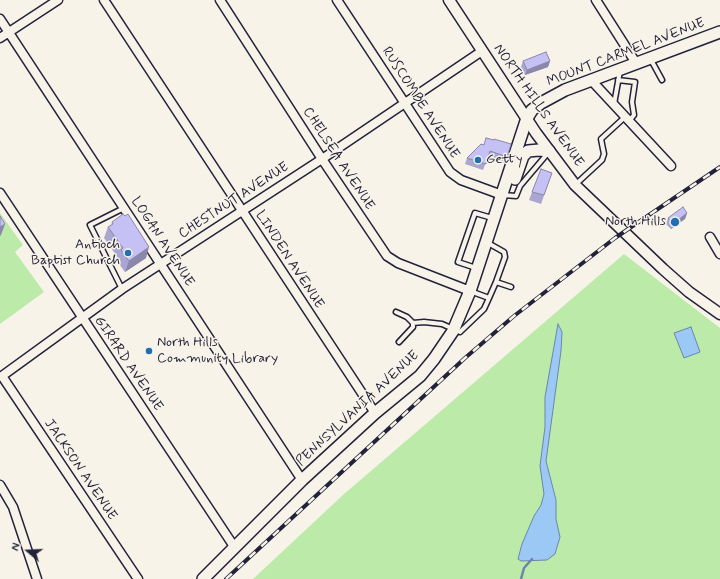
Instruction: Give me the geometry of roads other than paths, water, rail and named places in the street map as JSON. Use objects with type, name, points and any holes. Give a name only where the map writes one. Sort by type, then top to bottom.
[{"type":"main road","name":"MOUNT CARMEL AVENUE","points":[[527,118],[532,110],[541,103],[591,80],[619,74],[636,63],[720,32]]},
{"type":"main road","name":"PENNSYLVANIA AVENUE","points":[[203,579],[302,480],[375,413],[420,376],[434,359],[454,329],[470,291],[527,118]]},
{"type":"main road","points":[[502,196],[515,181],[523,156],[528,151],[549,151]]},
{"type":"street","points":[[0,38],[58,0]]},
{"type":"street","name":"LINDEN AVENUE","points":[[104,0],[375,413]]},
{"type":"street","name":"CHELSEA AVENUE","points":[[220,0],[322,159],[387,256],[398,262],[470,291]]},
{"type":"street","name":"RUSCOMBE AVENUE","points":[[336,0],[450,172],[461,180],[502,196]]},
{"type":"street","name":"NORTH HILLS AVENUE","points":[[449,0],[549,151],[575,185],[680,284],[720,314]]},
{"type":"street","points":[[596,0],[636,63]]},
{"type":"street","name":"LOGAN AVENUE","points":[[0,19],[302,480]]},
{"type":"street","name":"CHESTNUT AVENUE","points":[[2,376],[81,317],[122,289],[242,212],[482,51]]},
{"type":"street","points":[[591,80],[671,166]]},
{"type":"street","name":"GIRARD AVENUE","points":[[0,193],[235,548]]},
{"type":"street","points":[[710,238],[720,254]]},
{"type":"street","name":"JACKSON AVENUE","points":[[2,376],[138,579]]},
{"type":"street","points":[[0,485],[13,507],[37,579]]},
{"type":"lane","points":[[650,58],[662,80]]},
{"type":"lane","points":[[575,185],[602,160],[604,154],[601,139],[634,115],[632,102],[635,82],[619,74],[614,104]]},
{"type":"lane","points":[[502,196],[516,196],[520,186],[549,151]]},
{"type":"lane","points":[[519,168],[531,173]]},
{"type":"lane","points":[[122,289],[90,225],[124,208]]},
{"type":"lane","points":[[478,268],[458,262],[474,213],[494,219]]},
{"type":"lane","points":[[413,323],[424,322],[442,324],[460,332],[484,309],[496,282],[505,256],[504,252],[487,243]]},
{"type":"lane","points":[[496,282],[510,287]]},
{"type":"lane","points":[[470,291],[489,298]]},
{"type":"lane","points":[[396,312],[407,317],[413,323]]},
{"type":"lane","points":[[399,342],[413,327],[413,323]]},
{"type":"water","points":[[558,324],[562,332],[561,351],[546,461],[556,500],[556,519],[560,537],[555,554],[547,560],[521,561],[518,559],[522,544],[534,516],[541,505],[544,494],[540,466],[545,427],[545,397]]},
{"type":"water","points":[[691,327],[700,352],[684,358],[674,333]]},
{"type":"waterway","points":[[521,579],[524,568],[532,559]]},
{"type":"railway","points":[[226,579],[465,358],[514,316],[615,238],[720,167]]},
{"type":"place","name":"Getty","points":[[478,160]]},
{"type":"place","name":"North Hills","points":[[675,222]]},
{"type":"place","name":"Antioch Baptist Church","points":[[128,253]]},
{"type":"place","name":"North Hills Community Library","points":[[149,351]]}]
